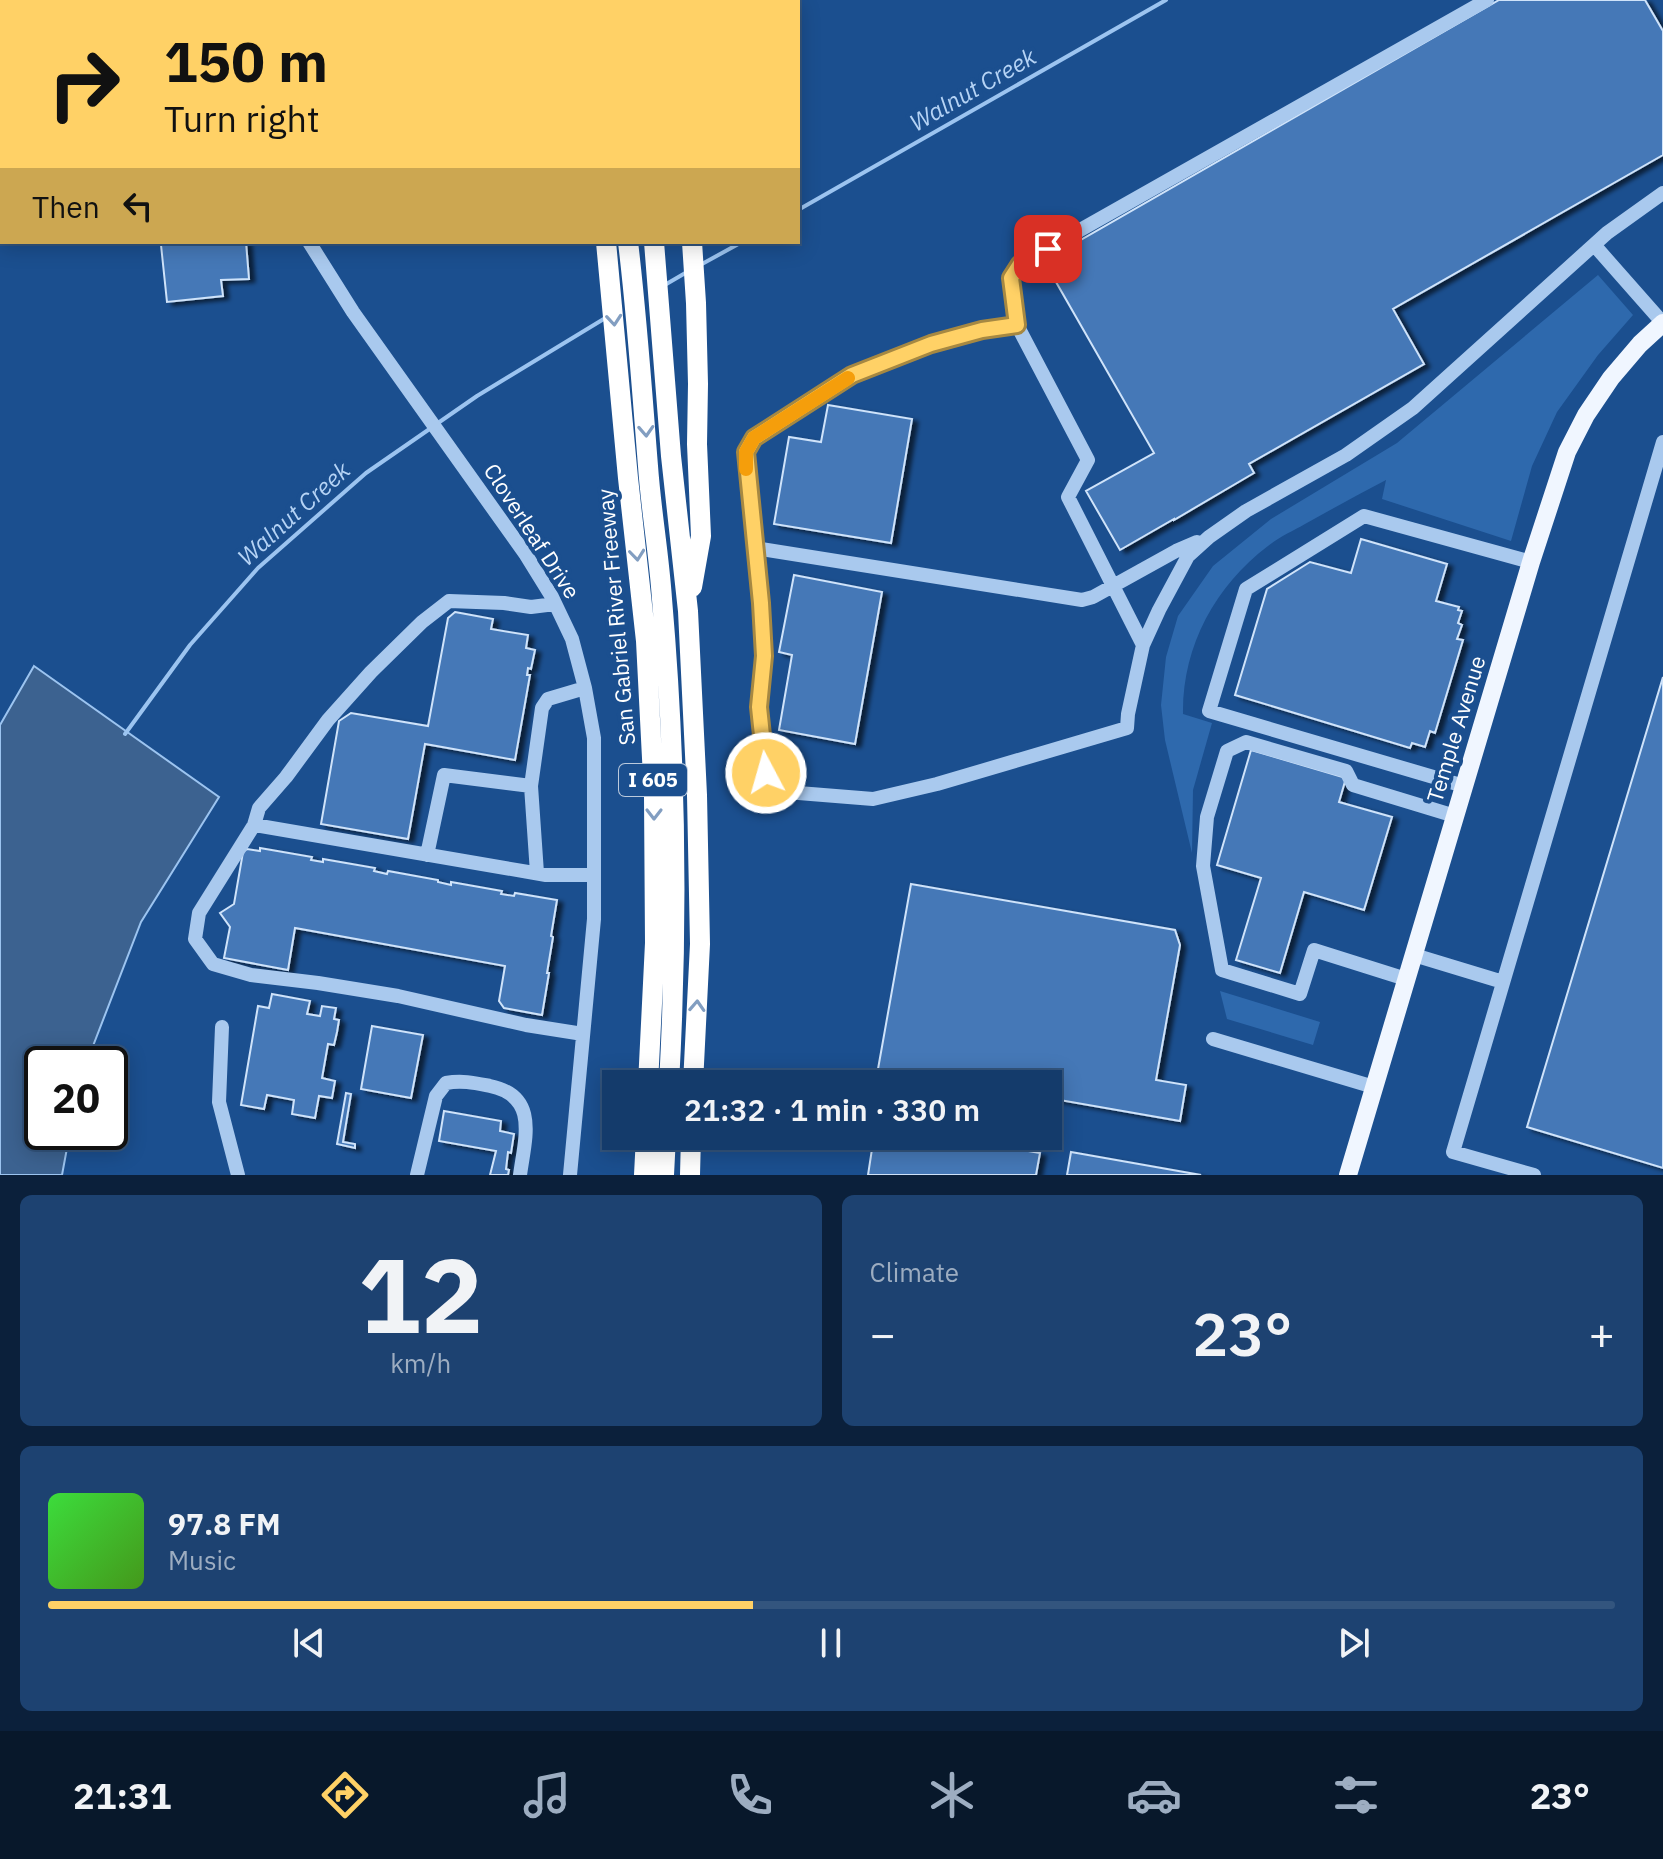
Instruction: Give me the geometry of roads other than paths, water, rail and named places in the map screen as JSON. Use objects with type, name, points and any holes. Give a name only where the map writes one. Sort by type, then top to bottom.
[{"type":"highway","name":"San Gabriel River Freeway","points":[[606,244],[646,641],[654,797],[655,943],[649,1070]]},
{"type":"highway","points":[[628,244],[662,597],[671,733],[674,861],[670,1070]]},
{"type":"highway","name":"I 605","points":[[654,244],[671,460],[688,611],[697,795],[700,944],[694,1070]]},
{"type":"highway","points":[[688,611],[701,536],[692,244]]},
{"type":"highway","points":[[671,460],[660,479],[674,625],[683,779],[684,937],[679,1070]]},
{"type":"highway","points":[[644,1175],[645,1150]]},
{"type":"highway","points":[[664,1175],[665,1150]]},
{"type":"highway","points":[[674,1175],[675,1150]]},
{"type":"highway","points":[[690,1175],[691,1150]]},
{"type":"main road","name":"Temple Avenue","points":[[1348,1175],[1531,562],[1567,452],[1586,415],[1611,378],[1663,323]]},
{"type":"street","points":[[1143,645],[1068,497],[1088,460],[1017,325],[1011,278],[1020,264],[1487,0]]},
{"type":"street","points":[[1017,325],[982,330],[931,344],[852,375],[754,438],[746,452],[764,656],[759,707],[766,773],[772,786],[786,792],[873,799],[937,784],[1127,728],[1143,645],[1188,556],[1246,511],[1346,455],[1413,408],[1607,233],[1663,193]]},
{"type":"street","name":"Cloverleaf Drive","points":[[310,244],[353,312],[526,555],[572,639],[594,738],[594,919],[570,1175]]},
{"type":"street","points":[[1595,246],[1663,323]]},
{"type":"street","points":[[1534,1175],[1453,1152],[1663,442]]},
{"type":"street","points":[[1464,786],[1209,711],[1241,604],[1246,589],[1364,516],[1531,562]]},
{"type":"street","points":[[755,548],[1082,600],[1209,537]]},
{"type":"street","points":[[555,604],[531,607],[449,601],[422,622],[328,720],[259,808],[254,825],[199,913],[195,939],[213,964],[251,975],[398,996],[526,1025],[583,1034]]},
{"type":"street","points":[[537,873],[531,786],[542,708],[548,699],[585,688]]},
{"type":"street","points":[[1406,979],[1314,950],[1300,994],[1222,970],[1203,866],[1207,817],[1227,751],[1246,742],[1346,771],[1353,785],[1455,816]]},
{"type":"street","points":[[427,855],[444,775],[531,786]]},
{"type":"street","points":[[254,825],[537,873],[594,875]]},
{"type":"street","points":[[1414,955],[1503,982]]},
{"type":"street","points":[[222,1027],[219,1102],[238,1175]]},
{"type":"street","points":[[1213,1039],[1374,1087]]},
{"type":"street","points":[[417,1175],[436,1096],[446,1083],[461,1080],[506,1089],[517,1099],[527,1121],[520,1175]]},
{"type":"waterway","name":"Walnut Creek","points":[[800,209],[1166,0]]},
{"type":"waterway","name":"Walnut Creek","points":[[702,264],[738,244]]},
{"type":"waterway","name":"Walnut Creek","points":[[663,286],[687,272]]},
{"type":"waterway","name":"Walnut Creek","points":[[438,423],[607,317]]},
{"type":"waterway","name":"Walnut Creek","points":[[125,734],[190,645],[258,568],[366,473],[431,428]]}]
